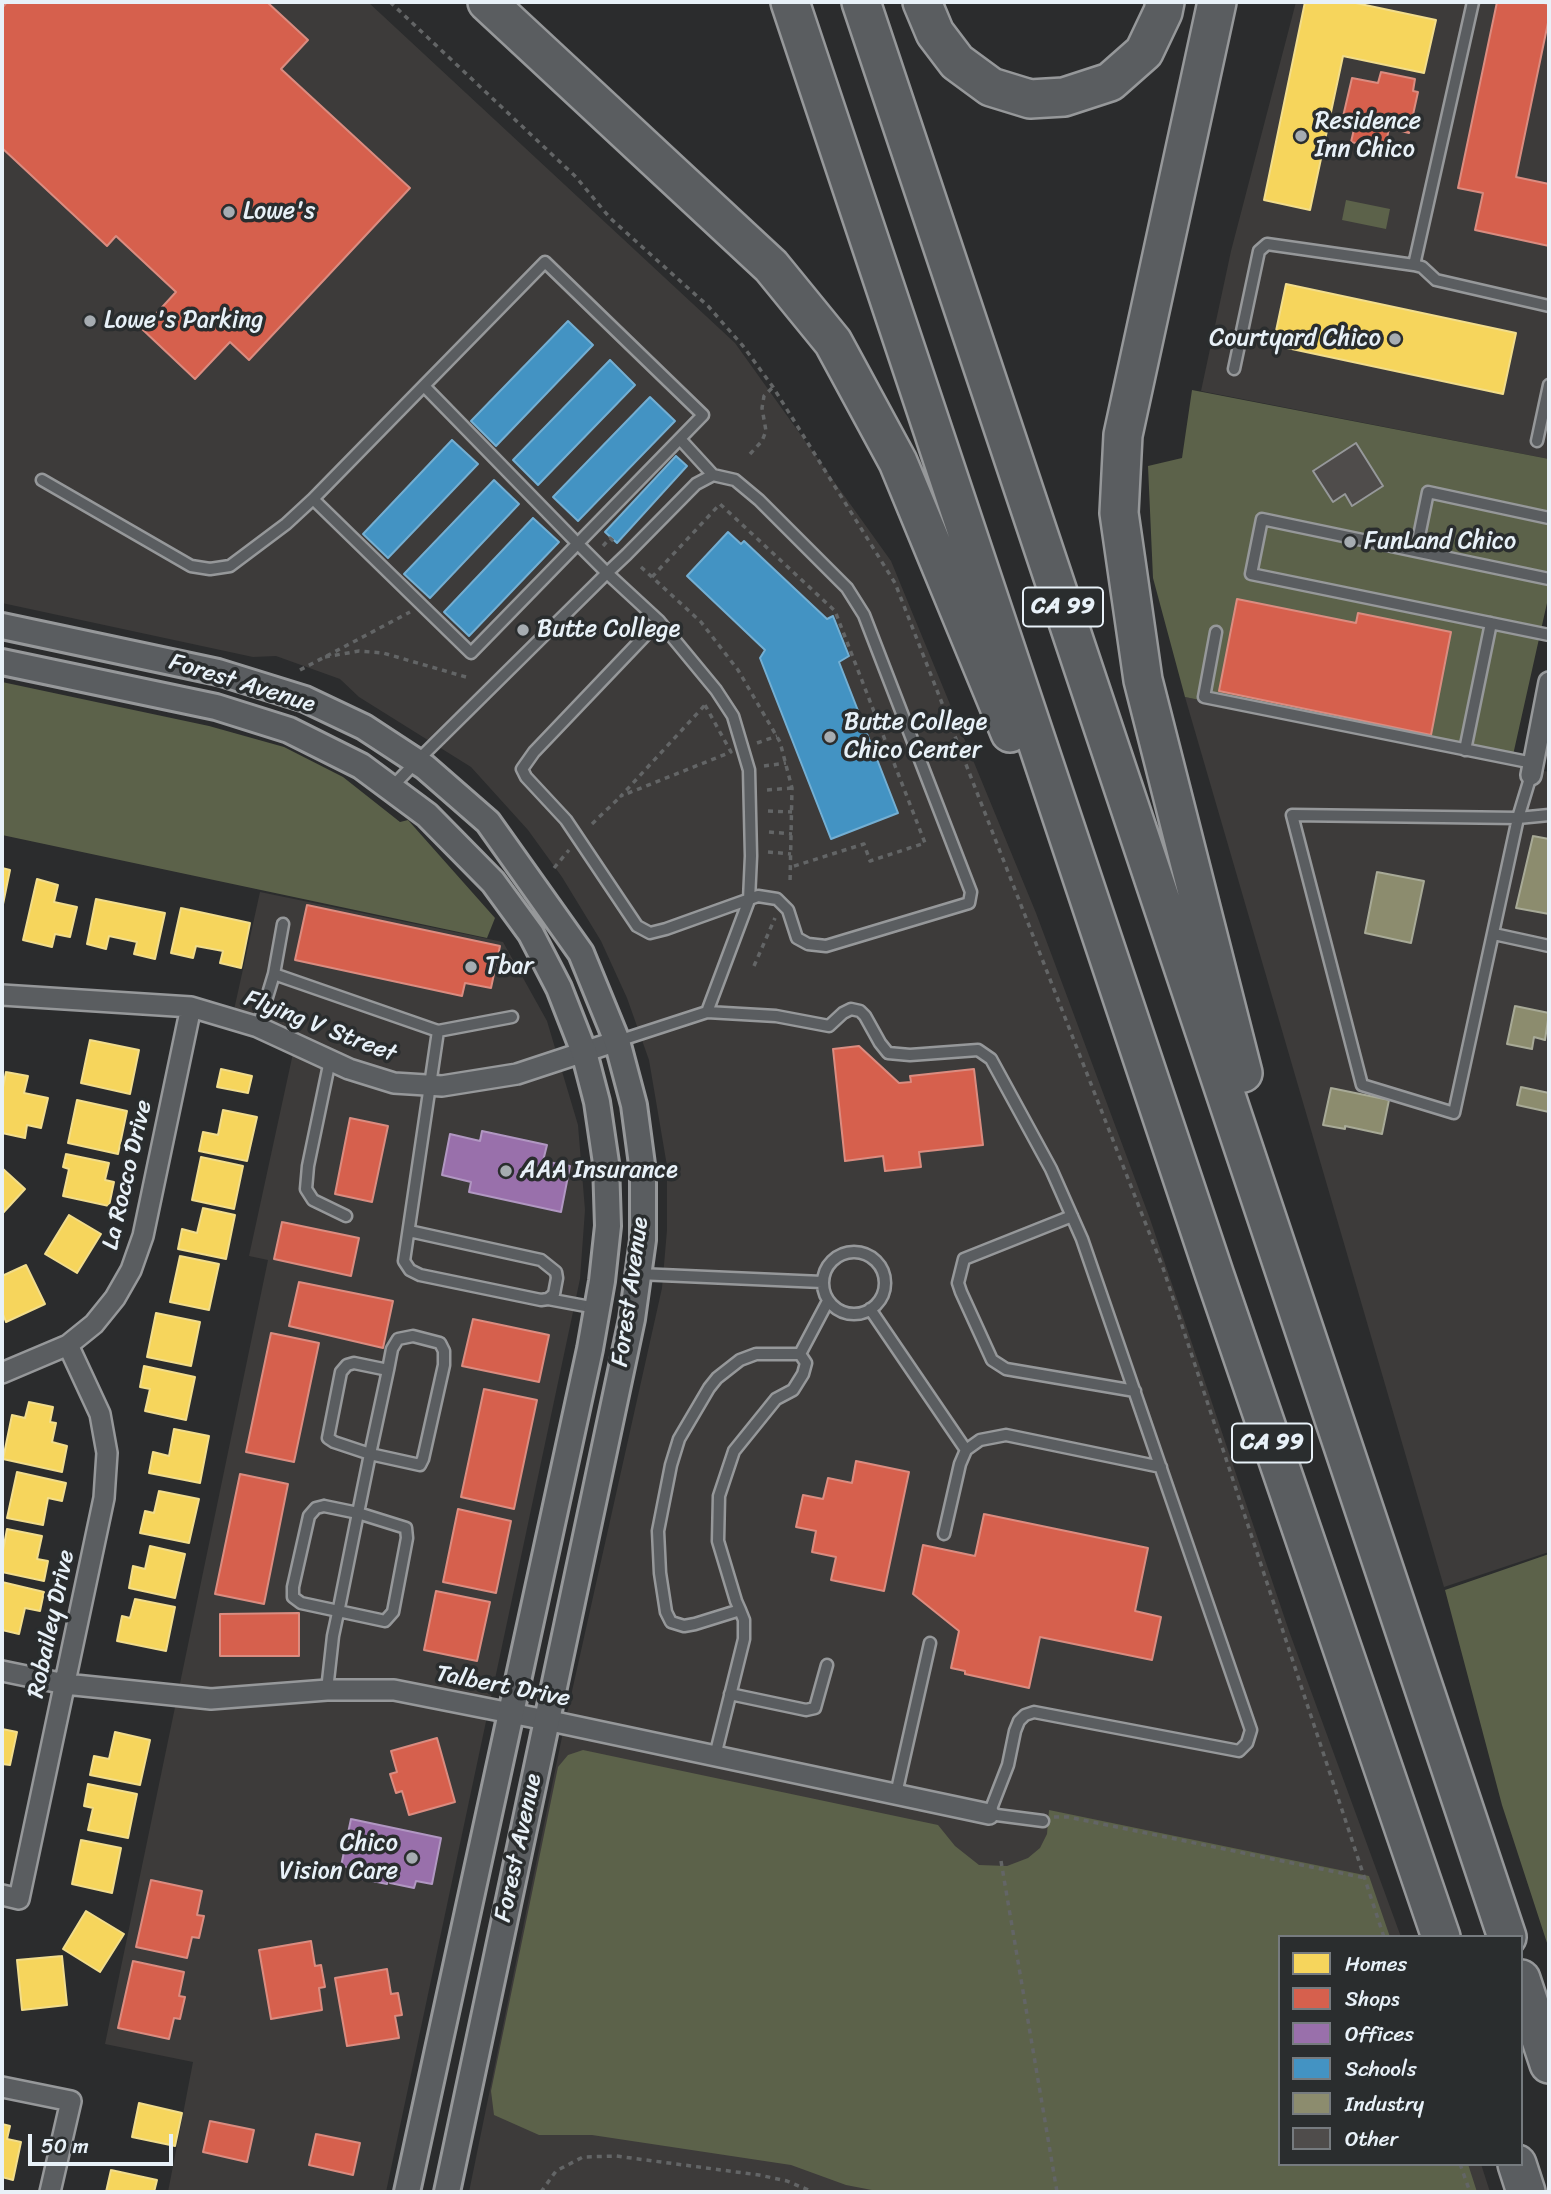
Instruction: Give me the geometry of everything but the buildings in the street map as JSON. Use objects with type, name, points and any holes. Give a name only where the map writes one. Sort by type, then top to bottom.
[{"type":"highway","points":[[487,2],[771,266],[833,342],[898,462],[1028,775],[1106,948]]},
{"type":"highway","points":[[782,2],[816,82]]},
{"type":"highway","name":"CA 99","points":[[790,2],[1106,948],[1440,1935]]},
{"type":"highway","name":"CA 99","points":[[861,2],[1506,1935]]},
{"type":"highway","points":[[922,2],[935,33],[957,62],[991,87],[1030,99],[1064,97],[1110,82],[1144,52],[1165,2]]},
{"type":"highway","points":[[1217,2],[1123,435],[1119,513],[1143,680],[1259,1138],[1266,1212]]},
{"type":"highway","points":[[1523,1985],[1549,2064]]},
{"type":"highway","points":[[1518,2166],[1526,2192]]},
{"type":"street","name":"Forest Avenue","points":[[2,626],[218,672],[305,699],[364,727],[416,761],[488,822],[496,833],[581,953],[617,1041],[634,1105],[643,1172],[643,1240],[632,1319],[447,2192]]},
{"type":"street","name":"Forest Avenue","points":[[2,662],[216,707],[277,726],[361,766],[426,815],[500,892],[531,934],[559,988],[584,1052],[597,1102],[606,1163],[608,1226],[597,1308],[407,2192]]},
{"type":"street","points":[[1532,769],[1549,682]]},
{"type":"street","name":"Flying V Street","points":[[2,995],[191,1007],[258,1027],[349,1069],[394,1083],[442,1086],[517,1074],[617,1041]]},
{"type":"street","name":"La Rocco Drive","points":[[2,1373],[68,1345],[94,1324],[115,1298],[131,1270],[143,1236],[191,1007]]},
{"type":"street","name":"Robailey Drive","points":[[2,1895],[19,1899],[104,1498],[107,1453],[100,1414],[68,1345]]},
{"type":"street","name":"Talbert Drive","points":[[2,1671],[65,1684],[211,1699],[327,1690],[394,1690],[989,1814]]},
{"type":"street","points":[[2,2087],[71,2101],[50,2192]]},
{"type":"lane","points":[[1414,265],[1473,2]]},
{"type":"lane","points":[[1234,369],[1259,251],[1267,244],[1414,265],[1422,267],[1436,280],[1549,306]]},
{"type":"lane","points":[[42,480],[191,566],[209,569],[230,566],[286,524],[313,499],[545,261],[704,415],[471,653],[313,499]]},
{"type":"lane","points":[[1537,441],[1549,385]]},
{"type":"lane","points":[[424,386],[578,544],[659,621],[716,690],[733,716],[749,770],[749,900],[707,1012]]},
{"type":"lane","points":[[659,621],[534,752],[522,768],[526,777],[572,829],[637,926],[650,933],[758,896],[777,899],[788,910],[797,938],[808,944],[825,946],[969,903],[971,892],[864,615],[847,588],[759,500],[735,480],[713,475],[680,439]]},
{"type":"lane","points":[[391,789],[416,761],[696,484],[713,475]]},
{"type":"lane","points":[[1416,551],[1428,492],[1549,518]]},
{"type":"lane","points":[[1549,579],[1262,519],[1251,574],[1549,635]]},
{"type":"lane","points":[[1465,750],[1491,623]]},
{"type":"lane","points":[[1216,632],[1204,697],[1465,750],[1532,769],[1518,818],[1454,1112],[1362,1085],[1292,816],[1518,818],[1549,815]]},
{"type":"lane","points":[[258,1027],[275,974],[283,925]]},
{"type":"lane","points":[[1494,934],[1549,946]]},
{"type":"lane","points":[[275,974],[438,1031],[512,1017]]},
{"type":"lane","points":[[617,1041],[707,1012],[776,1016],[829,1026],[851,1009],[865,1016],[888,1053],[910,1055],[978,1050],[991,1059],[1051,1169],[1082,1239],[1251,1730],[1247,1743],[1239,1751],[1034,1712],[1025,1715],[1019,1721],[1008,1765],[989,1814],[1043,1821]]},
{"type":"lane","points":[[438,1031],[404,1261],[410,1270],[420,1275],[597,1308]]},
{"type":"lane","points":[[330,1060],[308,1166],[306,1189],[313,1200],[346,1216]]},
{"type":"lane","points":[[1072,1216],[964,1259],[957,1283],[992,1360],[1006,1369],[1135,1391]]},
{"type":"lane","points":[[409,1231],[541,1260],[556,1272],[554,1294],[548,1299]]},
{"type":"lane","points":[[847,1252],[867,1254],[876,1261],[885,1279],[881,1298],[870,1309],[855,1314],[845,1313],[828,1301],[822,1282],[830,1263],[847,1252]]},
{"type":"lane","points":[[638,1274],[822,1282]]},
{"type":"lane","points":[[800,1354],[828,1301]]},
{"type":"lane","points":[[870,1309],[966,1450]]},
{"type":"lane","points":[[327,1690],[338,1612],[370,1454],[388,1370],[392,1349],[398,1339],[413,1336],[440,1343],[444,1351],[444,1366],[420,1465],[370,1454],[328,1438],[338,1382],[347,1365],[354,1363],[388,1370]]},
{"type":"lane","points":[[740,1610],[684,1626],[671,1622],[666,1612],[660,1573],[658,1531],[671,1465],[679,1439],[717,1378],[740,1360],[756,1354],[800,1354]]},
{"type":"lane","points":[[715,1756],[744,1639],[744,1620],[718,1541],[719,1496],[734,1451],[776,1399],[793,1390],[803,1374],[806,1363],[800,1354]]},
{"type":"lane","points":[[944,1534],[960,1464],[966,1450],[980,1440],[1006,1435],[1161,1467]]},
{"type":"lane","points":[[324,1506],[358,1513],[406,1528],[407,1538],[393,1612],[385,1621],[301,1603],[293,1597],[309,1516],[316,1508],[324,1506]]},
{"type":"lane","points":[[896,1794],[930,1643]]},
{"type":"lane","points":[[730,1694],[806,1710],[815,1708],[820,1698],[827,1665]]},
{"type":"path","points":[[750,454],[762,441],[766,431],[762,408],[764,396],[773,387]]},
{"type":"path","points":[[652,577],[720,504],[835,611],[925,843],[870,861],[864,844],[791,867]]},
{"type":"path","points":[[603,546],[610,538],[621,548]]},
{"type":"path","points":[[641,567],[701,622],[738,670],[777,736],[792,788],[790,884]]},
{"type":"path","points":[[300,670],[402,616]]},
{"type":"path","points":[[325,657],[359,651],[383,653],[466,677]]},
{"type":"path","points":[[592,824],[705,705],[732,752],[621,796]]},
{"type":"path","points":[[757,743],[777,736]]},
{"type":"path","points":[[764,766],[786,763]]},
{"type":"path","points":[[767,790],[792,788]]},
{"type":"path","points":[[768,811],[792,812]]},
{"type":"path","points":[[769,832],[792,834]]},
{"type":"path","points":[[554,868],[573,846]]},
{"type":"path","points":[[768,852],[791,854]]},
{"type":"path","points":[[754,966],[776,916]]},
{"type":"path","points":[[1043,1821],[1068,1817],[1364,1878]]},
{"type":"path","points":[[1001,1861],[1057,2192]]},
{"type":"path","points":[[541,2192],[556,2171],[583,2157],[616,2156],[759,2175],[787,2181],[813,2192]]},
{"type":"path","points":[[1461,2166],[1469,2192]]},
{"type":"shaded area","points":[[2,2],[368,2],[735,343],[891,561],[1036,913],[1150,1219],[1289,1631],[1400,1935],[1278,1935],[1278,2166],[1482,2166],[1490,2192],[469,2192],[564,1727],[662,1288],[667,1230],[667,1166],[649,1060],[627,998],[601,941],[562,877],[528,830],[471,767],[359,697],[340,679],[276,656],[253,657],[2,603]]},
{"type":"shaded area","points":[[1296,2],[1549,2],[1549,459],[1201,391],[1231,251]]},
{"type":"shaded area","points":[[1185,697],[1549,772],[1549,1552],[1444,1587]]},
{"type":"shaded area","points":[[260,892],[503,942],[547,1021],[578,1125],[585,1210],[580,1279],[386,2192],[168,2192],[193,2062],[105,2044],[268,1260],[249,1256],[295,1044],[232,1019]]},
{"type":"green space","points":[[1346,200],[1390,209],[1386,229],[1342,220]]},
{"type":"green space","name":"FunLand Chico","points":[[1192,390],[1549,459],[1549,594],[1511,764],[1185,697],[1153,578],[1148,466],[1182,458]]},
{"type":"green space","points":[[2,682],[209,726],[284,747],[343,777],[400,822],[408,820],[495,918],[487,938],[2,835]]},
{"type":"green space","points":[[1549,1554],[1549,1949],[1502,1805],[1445,1590]]},
{"type":"green space","points":[[583,1750],[938,1825],[955,1846],[979,1865],[1007,1866],[1028,1858],[1040,1848],[1047,1834],[1049,1810],[1369,1876],[1389,1935],[1278,1935],[1278,2166],[1469,2166],[1477,2192],[882,2192],[846,2185],[791,2165],[592,2135],[539,2135],[494,2115],[491,2091],[558,1767],[568,1755]]},
{"type":"place","name":"Residence Inn Chico","points":[[1301,136]]},
{"type":"place","name":"Lowe's","points":[[229,212]]},
{"type":"place","name":"Lowe's Parking","points":[[90,321]]},
{"type":"place","name":"Courtyard Chico","points":[[1395,339]]},
{"type":"place","name":"FunLand Chico","points":[[1350,542]]},
{"type":"place","name":"Butte College","points":[[523,630]]},
{"type":"place","name":"Butte College Chico Center","points":[[830,737]]},
{"type":"place","name":"Tbar","points":[[471,967]]},
{"type":"place","name":"AAA Insurance","points":[[506,1171]]},
{"type":"place","name":"Chico Vision Care","points":[[412,1858]]}]
